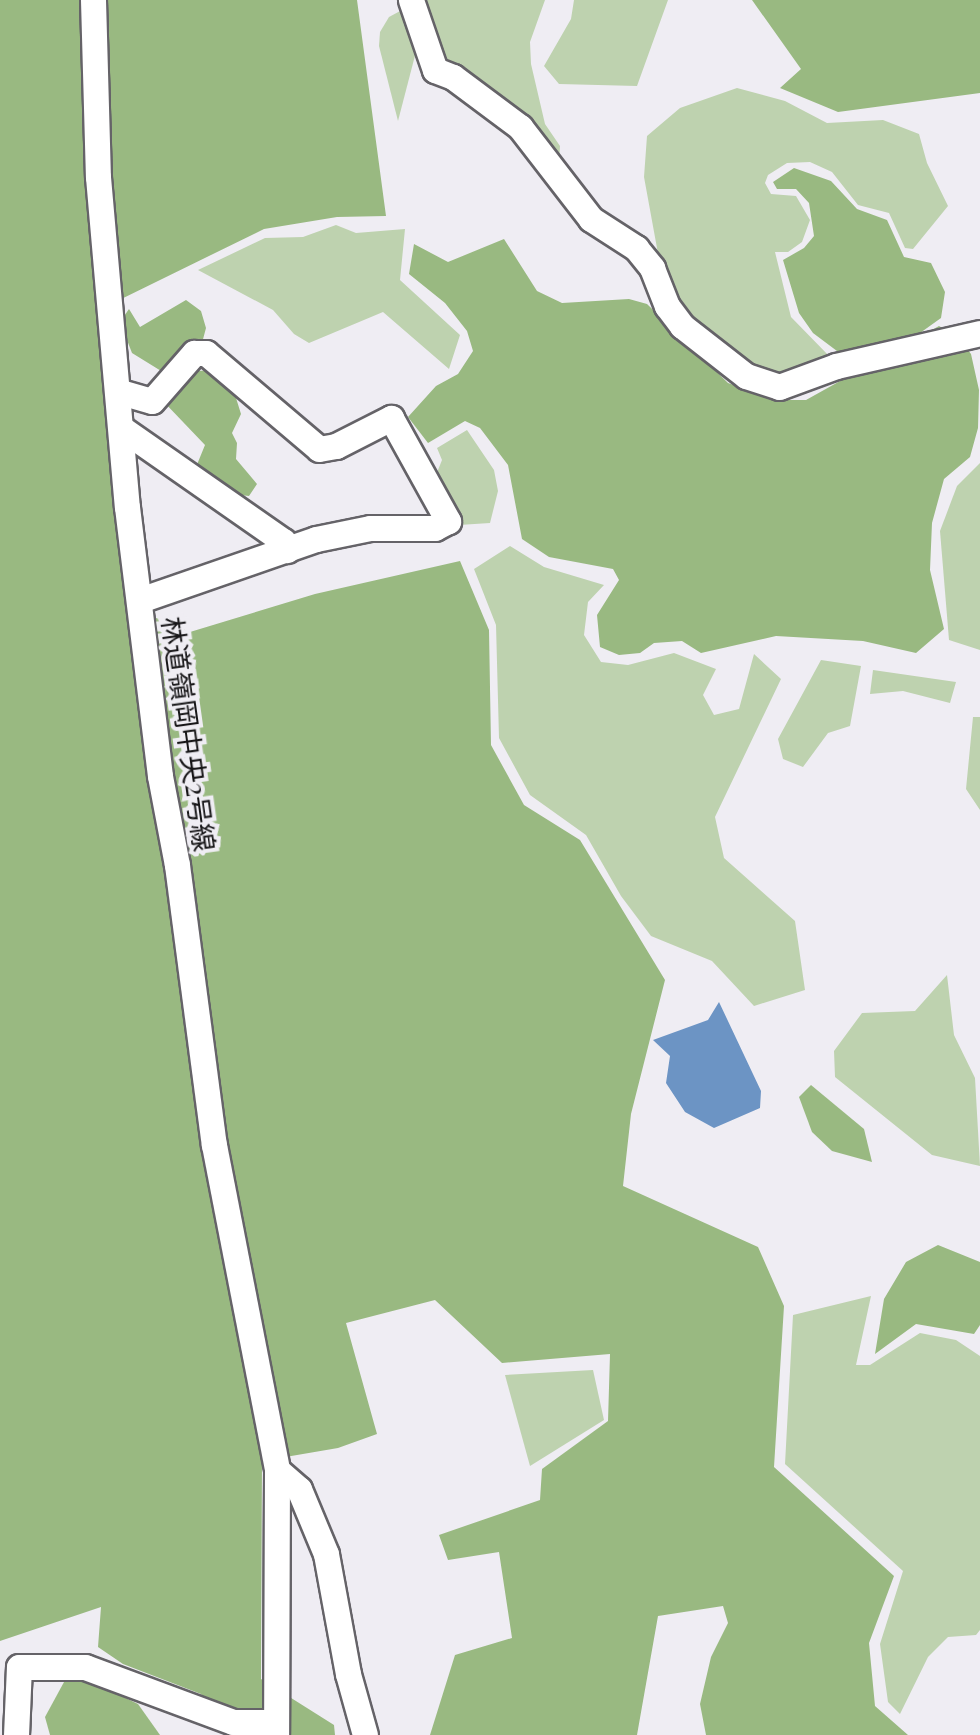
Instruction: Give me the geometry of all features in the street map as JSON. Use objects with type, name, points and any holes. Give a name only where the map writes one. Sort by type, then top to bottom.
[{"type":"street","name":"林道嶺岡中央2号線","points":[[93,0],[98,177],[117,391],[160,776],[177,866],[214,1145],[277,1470],[276,1728]]},
{"type":"street","points":[[411,0],[435,70],[453,77],[520,127],[591,219],[636,248],[652,268],[667,306],[682,326],[746,376],[779,386],[836,366],[980,333]]},
{"type":"street","points":[[117,391],[152,401],[194,353],[206,353],[319,449],[336,446],[391,418],[448,522],[435,528],[370,528],[286,550],[140,600]]},
{"type":"street","points":[[122,428],[282,541],[286,550]]},
{"type":"street","points":[[277,1470],[298,1489],[326,1554],[348,1674],[364,1735]]},
{"type":"street","points":[[16,1735],[18,1667],[86,1667],[233,1722],[276,1728]]},
{"type":"green space","points":[[0,0],[357,0],[386,216],[337,217],[264,229],[105,307],[137,610],[190,632],[315,594],[460,561],[489,630],[491,745],[524,805],[580,840],[665,980],[631,1114],[623,1186],[758,1247],[784,1306],[774,1467],[894,1576],[869,1643],[875,1706],[908,1735],[706,1735],[700,1704],[711,1657],[728,1623],[723,1606],[658,1616],[637,1735],[430,1735],[455,1655],[512,1638],[499,1552],[448,1560],[439,1535],[540,1500],[542,1469],[608,1421],[610,1354],[502,1363],[435,1300],[346,1323],[377,1434],[338,1448],[262,1461],[261,1679],[334,1725],[335,1735],[225,1735],[201,1694],[123,1664],[98,1647],[101,1607],[0,1641]]},
{"type":"green space","points":[[418,0],[545,0],[530,42],[531,64],[545,124],[560,146],[559,162],[497,95],[463,68],[442,61]]},
{"type":"green space","points":[[574,0],[668,0],[637,86],[559,84],[544,66],[571,19]]},
{"type":"green space","points":[[752,0],[980,0],[980,93],[838,112],[780,88],[801,69]]},
{"type":"green space","points":[[402,10],[418,44],[398,121],[379,46],[380,32],[389,17]]},
{"type":"green space","points":[[737,88],[785,101],[827,123],[883,120],[919,134],[927,163],[948,206],[913,249],[905,248],[889,213],[858,205],[832,172],[810,162],[787,163],[768,175],[765,183],[771,194],[796,196],[810,220],[802,242],[788,252],[775,252],[791,317],[831,358],[808,370],[767,377],[681,314],[661,270],[644,177],[647,136],[680,108]]},
{"type":"green space","points":[[794,168],[831,181],[857,209],[887,220],[904,257],[931,263],[945,292],[941,318],[913,338],[841,354],[813,333],[799,313],[783,260],[804,248],[814,236],[809,203],[796,189],[777,189],[773,182]]},
{"type":"green space","points":[[336,225],[356,233],[405,229],[400,280],[460,335],[449,369],[383,312],[309,343],[294,334],[273,310],[198,270],[265,238],[303,237]]},
{"type":"green space","points":[[504,239],[537,291],[562,303],[629,299],[647,304],[728,383],[776,400],[806,400],[939,326],[958,337],[971,354],[979,390],[978,428],[970,457],[944,479],[932,523],[930,570],[944,629],[916,653],[863,641],[776,636],[701,653],[682,641],[654,643],[640,653],[619,655],[600,647],[597,615],[619,580],[613,569],[549,557],[522,539],[508,465],[480,428],[465,421],[428,443],[408,417],[436,386],[458,374],[473,351],[467,331],[445,303],[409,274],[414,244],[448,262]]},
{"type":"green space","points":[[186,300],[201,311],[206,328],[202,343],[166,374],[132,353],[120,322],[129,309],[140,327]]},
{"type":"green space","points":[[216,370],[232,385],[241,414],[232,433],[237,443],[236,459],[257,484],[249,496],[231,494],[196,467],[205,445],[162,400],[180,379],[197,371]]},
{"type":"green space","points":[[467,430],[494,470],[498,491],[490,523],[459,525],[434,480],[442,460],[437,448]]},
{"type":"green space","points":[[980,463],[980,650],[949,640],[940,531],[957,486]]},
{"type":"green space","points":[[510,546],[544,567],[604,585],[588,602],[584,635],[601,662],[628,665],[674,653],[716,669],[703,695],[714,715],[739,709],[754,654],[781,679],[715,817],[724,858],[795,921],[805,990],[754,1006],[712,961],[651,936],[621,896],[586,835],[530,795],[499,738],[496,625],[474,569]]},
{"type":"green space","points":[[821,660],[861,666],[850,726],[828,733],[803,767],[783,759],[778,739]]},
{"type":"green space","points":[[873,670],[956,682],[950,703],[903,691],[870,694]]},
{"type":"green space","points":[[973,717],[980,717],[980,810],[966,789]]},
{"type":"green space","points":[[947,975],[954,1035],[975,1078],[980,1166],[932,1155],[835,1077],[834,1051],[862,1013],[915,1011]]},
{"type":"green space","points":[[811,1085],[864,1129],[872,1162],[832,1151],[812,1132],[799,1097]]},
{"type":"green space","points":[[938,1245],[980,1262],[980,1325],[974,1334],[916,1324],[875,1354],[884,1299],[906,1262]]},
{"type":"green space","points":[[871,1296],[856,1365],[870,1365],[920,1333],[956,1340],[980,1356],[980,1630],[976,1635],[948,1637],[928,1657],[900,1714],[888,1702],[880,1644],[903,1571],[785,1464],[793,1315]]},
{"type":"green space","points":[[593,1370],[604,1420],[530,1466],[505,1375]]},
{"type":"green space","points":[[70,1671],[138,1704],[160,1735],[50,1735],[45,1717]]},
{"type":"water","points":[[719,1002],[761,1091],[760,1108],[714,1128],[685,1112],[666,1083],[670,1056],[653,1040],[708,1020]]}]
